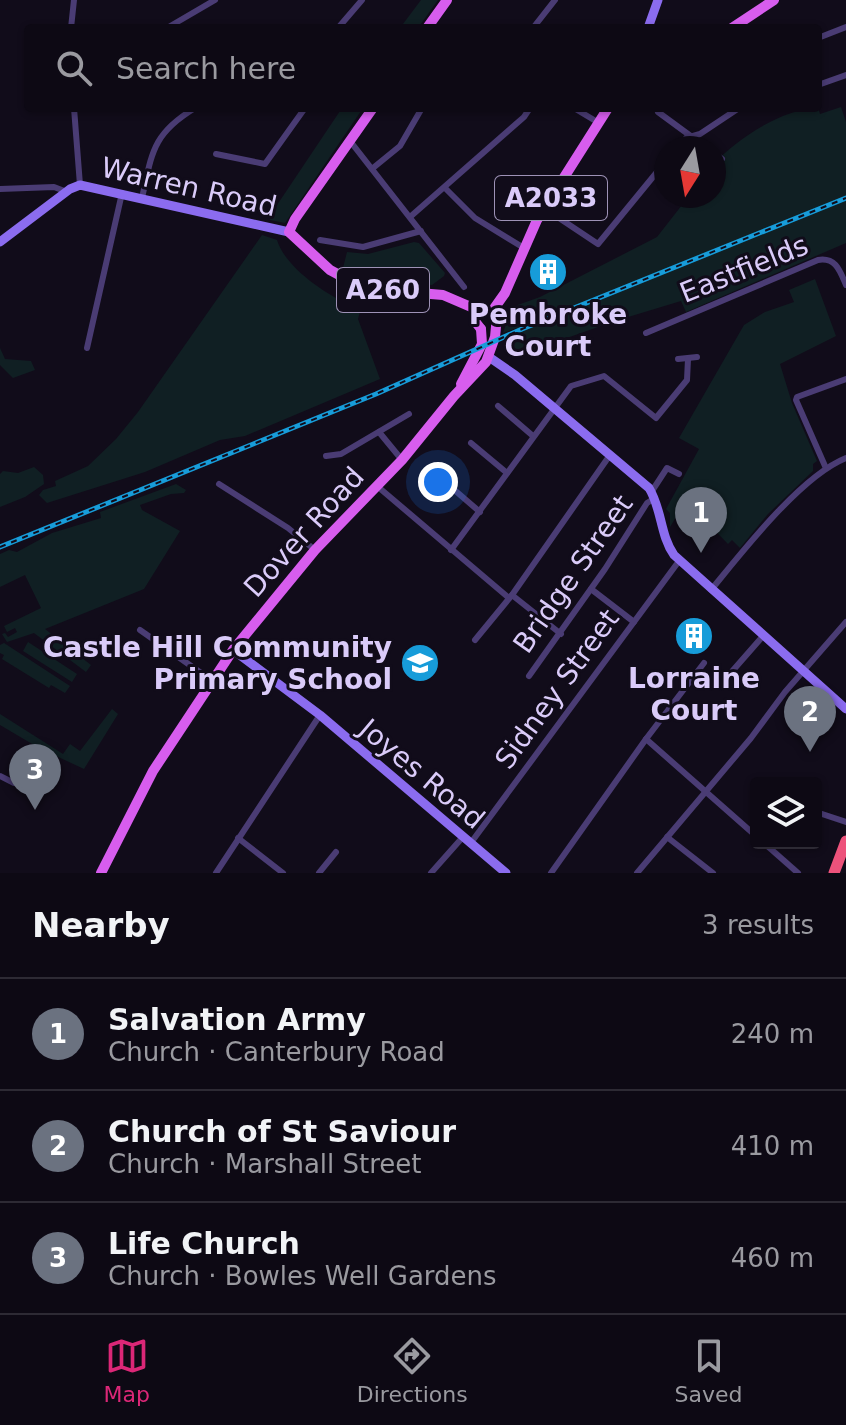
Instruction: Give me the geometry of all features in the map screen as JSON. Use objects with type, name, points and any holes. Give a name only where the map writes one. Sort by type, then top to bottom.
[{"type":"highway","points":[[834,873],[846,841]]},
{"type":"main road","points":[[430,24],[447,0]]},
{"type":"main road","points":[[736,24],[759,4],[774,0]]},
{"type":"main road","points":[[289,232],[370,112]]},
{"type":"main road","name":"A2033","points":[[493,310],[502,301],[544,208],[606,112]]},
{"type":"main road","points":[[301,211],[301,241]]},
{"type":"main road","name":"A260","points":[[289,232],[330,270],[356,284],[371,289],[443,295],[478,310]]},
{"type":"main road","points":[[489,357],[497,316],[493,310],[484,307],[478,310],[474,320],[481,329],[494,326]]},
{"type":"main road","name":"Dover Road","points":[[454,396],[482,344],[481,329]]},
{"type":"main road","name":"Dover Road","points":[[101,873],[153,771],[233,650],[315,550],[402,460],[489,357]]},
{"type":"street","points":[[71,24],[74,0]]},
{"type":"street","points":[[174,24],[215,0]]},
{"type":"street","points":[[341,24],[362,0]]},
{"type":"street","points":[[536,24],[555,0]]},
{"type":"street","points":[[649,24],[658,0]]},
{"type":"street","points":[[822,36],[846,27]]},
{"type":"street","points":[[822,84],[846,75]]},
{"type":"street","points":[[0,242],[80,185],[74,112]]},
{"type":"street","points":[[142,198],[156,143],[171,125],[189,112]]},
{"type":"street","points":[[216,154],[265,164],[302,112]]},
{"type":"street","points":[[373,168],[400,146],[420,112]]},
{"type":"street","points":[[410,217],[527,112]]},
{"type":"street","points":[[581,112],[599,123]]},
{"type":"street","points":[[658,112],[690,136],[700,134],[733,112]]},
{"type":"street","points":[[350,141],[464,287]]},
{"type":"street","points":[[544,208],[598,244],[654,176]]},
{"type":"street","name":"Warren Road","points":[[80,185],[289,232]]},
{"type":"street","points":[[0,189],[54,187],[67,192]]},
{"type":"street","points":[[445,188],[475,218],[524,248]]},
{"type":"street","points":[[87,348],[122,193]]},
{"type":"street","points":[[320,240],[363,247],[421,231]]},
{"type":"street","points":[[335,253],[337,244]]},
{"type":"street","name":"Eastfields","points":[[646,333],[809,263],[825,259],[837,265],[846,285]]},
{"type":"street","points":[[447,282],[455,276]]},
{"type":"street","points":[[694,313],[698,323]]},
{"type":"street","points":[[489,357],[610,455],[653,495],[668,544],[679,561],[846,709]]},
{"type":"street","points":[[678,359],[697,357]]},
{"type":"street","points":[[451,550],[571,386],[600,376],[656,418],[687,380],[688,359]]},
{"type":"street","points":[[825,466],[796,400],[846,379]]},
{"type":"street","points":[[498,406],[533,436]]},
{"type":"street","points":[[326,456],[336,455],[409,414]]},
{"type":"street","points":[[400,419],[405,428]]},
{"type":"street","points":[[379,432],[402,460]]},
{"type":"street","points":[[471,443],[507,473]]},
{"type":"street","points":[[336,455],[339,465]]},
{"type":"street","points":[[475,640],[510,597],[610,455]]},
{"type":"street","points":[[711,590],[757,534],[825,466],[846,458]]},
{"type":"street","name":"Bridge Street","points":[[529,676],[591,589],[653,495],[667,468],[679,474]]},
{"type":"street","points":[[444,481],[480,512]]},
{"type":"street","points":[[219,484],[288,528],[315,550]]},
{"type":"street","points":[[377,486],[451,550],[561,634]]},
{"type":"street","name":"Sidney Street","points":[[431,873],[466,841],[679,561]]},
{"type":"street","points":[[591,589],[634,622]]},
{"type":"street","points":[[637,873],[846,622]]},
{"type":"street","points":[[140,630],[211,680]]},
{"type":"street","points":[[728,676],[763,636]]},
{"type":"street","name":"Joyes Road","points":[[233,650],[320,715],[498,871]]},
{"type":"street","points":[[551,873],[704,663]]},
{"type":"street","points":[[216,873],[320,715]]},
{"type":"street","points":[[646,739],[750,831]]},
{"type":"street","points":[[5,768],[0,776],[14,783]]},
{"type":"street","points":[[822,814],[846,822]]},
{"type":"street","points":[[667,837],[713,873]]},
{"type":"street","points":[[238,838],[283,873]]},
{"type":"street","points":[[771,849],[798,873]]},
{"type":"street","points":[[319,873],[336,852]]},
{"type":"shaded area","points":[[421,0],[438,0],[421,24],[403,24]]},
{"type":"shaded area","points":[[841,107],[846,122],[846,243],[686,312],[681,301],[510,358],[517,328],[503,333],[512,307],[540,297],[657,237],[680,208],[726,208],[726,152],[762,127],[790,113],[819,112]]},
{"type":"shaded area","points":[[339,112],[360,112],[285,223],[270,220]]},
{"type":"shaded area","points":[[262,235],[277,240],[288,260],[318,287],[350,305],[360,301],[358,319],[380,379],[245,436],[220,440],[145,472],[47,503],[39,495],[43,490],[56,486],[55,481],[88,466],[138,412]]},
{"type":"shaded area","points":[[419,243],[445,273],[432,285],[386,283],[360,277],[343,268],[347,252],[368,254]]},
{"type":"shaded area","points":[[815,279],[836,336],[780,364],[792,403],[817,461],[813,464],[813,471],[768,514],[740,548],[732,540],[728,544],[686,501],[670,527],[670,513],[666,509],[699,449],[679,438],[744,325],[765,312],[794,302],[789,290]]},
{"type":"shaded area","points":[[0,348],[5,359],[31,361],[35,370],[13,378],[0,365]]},
{"type":"shaded area","points":[[34,467],[43,475],[44,484],[25,497],[0,507],[0,474],[3,471],[18,473]]},
{"type":"shaded area","points":[[176,484],[186,490],[184,493],[171,494],[140,505],[142,510],[180,531],[144,589],[45,629],[91,665],[86,672],[34,633],[7,642],[2,634],[8,637],[17,632],[15,628],[7,632],[4,626],[41,608],[25,575],[0,587],[0,554],[9,550],[17,552],[52,533],[101,518],[100,512]]},
{"type":"shaded area","points":[[28,642],[77,674],[72,682],[23,651]]},
{"type":"shaded area","points":[[4,643],[70,686],[65,693],[51,685],[49,688],[2,659],[4,655],[0,653],[0,645]]},
{"type":"shaded area","points":[[112,709],[118,714],[84,769],[0,725],[0,714],[63,754],[70,744],[80,751]]},
{"type":"railway","points":[[0,547],[376,394],[522,329],[846,198]]},
{"type":"place","name":"Pembroke Court","points":[[548,272]]},
{"type":"place","name":"Salvation Army","points":[[701,553]]},
{"type":"place","name":"Lorraine Court","points":[[694,636]]},
{"type":"place","name":"Castle Hill Community Primary School","points":[[420,663]]},
{"type":"place","name":"Church of St Saviour","points":[[810,752]]},
{"type":"place","name":"Life Church","points":[[35,810]]}]
